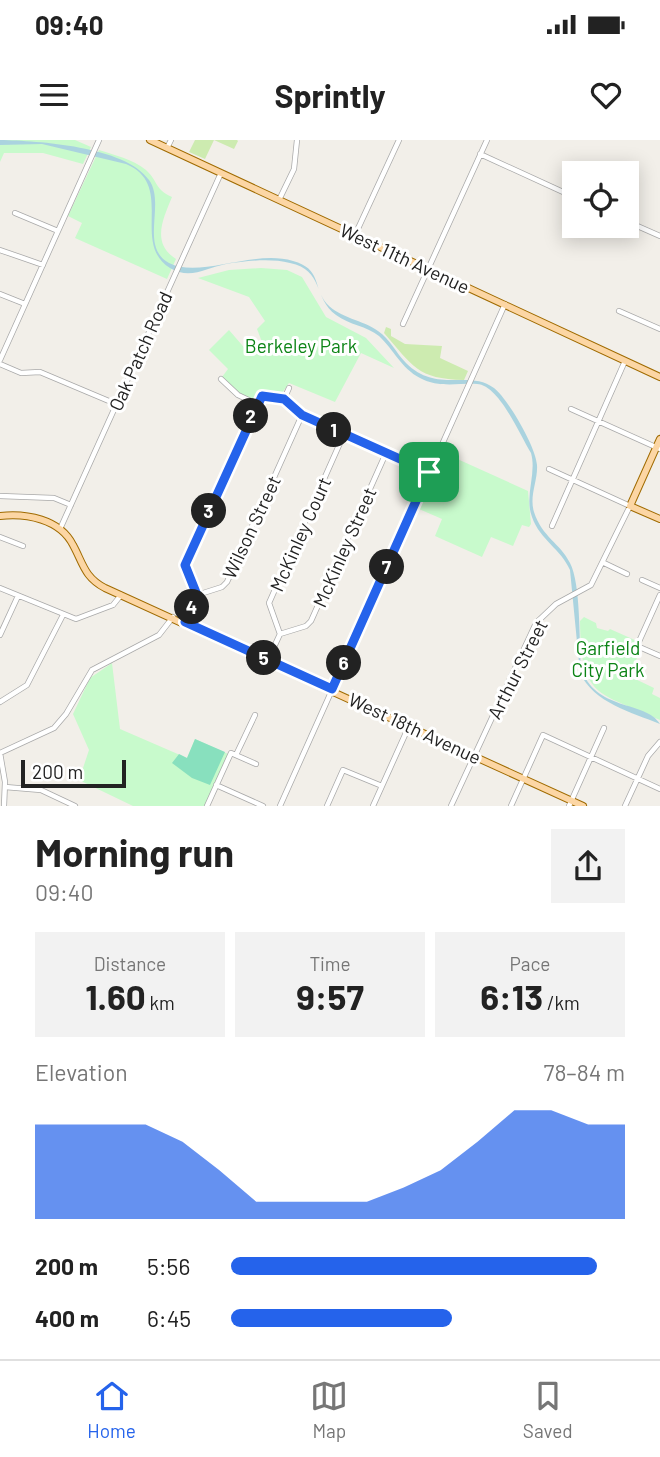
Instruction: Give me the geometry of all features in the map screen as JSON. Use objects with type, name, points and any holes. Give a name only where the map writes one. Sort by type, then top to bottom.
[{"type":"main road","name":"West 11th Avenue","points":[[150,140],[659,377]]},
{"type":"main road","points":[[660,439],[631,506],[660,519]]},
{"type":"main road","points":[[0,516],[35,518],[60,529]]},
{"type":"main road","name":"West 18th Avenue","points":[[60,529],[71,541],[88,576],[121,595],[332,689],[523,778],[570,803],[583,806]]},
{"type":"street","points":[[99,140],[0,362],[21,373],[40,372],[116,404]]},
{"type":"street","points":[[167,148],[171,140]]},
{"type":"street","points":[[279,200],[294,169],[297,140]]},
{"type":"street","points":[[355,235],[399,140]]},
{"type":"street","points":[[403,324],[486,140]]},
{"type":"street","points":[[480,154],[562,192]]},
{"type":"street","name":"Oak Patch Road","points":[[60,529],[220,173]]},
{"type":"street","points":[[15,213],[58,231]]},
{"type":"street","points":[[639,227],[660,236]]},
{"type":"street","points":[[0,250],[43,265]]},
{"type":"street","points":[[0,294],[25,304]]},
{"type":"street","points":[[280,806],[505,304]]},
{"type":"street","points":[[619,311],[660,329]]},
{"type":"street","points":[[552,526],[625,361]]},
{"type":"street","points":[[221,379],[237,394],[257,404]]},
{"type":"street","points":[[284,399],[289,388]]},
{"type":"street","points":[[185,622],[197,595],[185,565],[262,396],[284,399],[302,415],[429,472]]},
{"type":"street","points":[[571,409],[658,448]]},
{"type":"street","name":"Wilson Street","points":[[197,595],[222,587],[227,582],[302,415]]},
{"type":"street","name":"McKinley Court","points":[[280,634],[270,603],[344,434]]},
{"type":"street","name":"McKinley Street","points":[[280,634],[306,626],[311,621],[386,453]]},
{"type":"street","points":[[550,469],[631,506],[604,564],[627,574]]},
{"type":"street","points":[[0,496],[54,498],[71,505]]},
{"type":"street","points":[[0,537],[23,547]]},
{"type":"street","name":"Arthur Street","points":[[451,806],[536,623],[562,601],[586,589],[598,576],[604,564]]},
{"type":"street","points":[[642,580],[660,588]]},
{"type":"street","points":[[0,588],[76,619],[116,603],[121,595]]},
{"type":"street","points":[[660,595],[637,646],[660,656]]},
{"type":"street","points":[[0,634],[19,596]]},
{"type":"street","points":[[0,702],[27,685],[63,615]]},
{"type":"street","points":[[4,806],[5,786],[0,753],[54,728],[64,718],[92,670],[159,635],[173,617]]},
{"type":"street","points":[[268,660],[280,634]]},
{"type":"street","points":[[207,806],[255,715]]},
{"type":"street","points":[[373,806],[409,725]]},
{"type":"street","points":[[570,803],[604,728]]},
{"type":"street","points":[[511,806],[543,735],[660,789]]},
{"type":"street","points":[[625,806],[649,754],[660,742]]},
{"type":"street","points":[[234,754],[256,764]]},
{"type":"street","points":[[327,806],[340,773],[347,771],[382,786]]},
{"type":"street","points":[[216,785],[263,806]]},
{"type":"street","points":[[5,786],[41,790],[75,806]]},
{"type":"green space","points":[[0,140],[75,140],[91,147],[83,164],[43,153],[4,153],[0,162]]},
{"type":"green space","points":[[195,140],[214,140],[205,159],[189,152]]},
{"type":"green space","points":[[214,140],[237,140],[238,141],[234,149]]},
{"type":"green space","points":[[99,150],[141,166],[162,191],[172,197],[161,230],[164,246],[176,259],[167,279],[75,238],[82,223],[68,216]]},
{"type":"green space","name":"Berkeley Park","points":[[229,270],[287,270],[302,277],[326,317],[366,338],[394,368],[361,353],[335,402],[289,383],[280,396],[261,393],[254,400],[238,393],[222,377],[228,369],[209,350],[229,330],[248,352],[262,342],[257,329],[265,321],[249,297],[198,278]]},
{"type":"green space","points":[[386,327],[391,329],[391,336],[405,344],[442,346],[440,358],[468,371],[464,380],[436,377],[417,369],[384,333]]},
{"type":"green space","points":[[444,453],[528,491],[531,524],[529,527],[522,525],[513,546],[491,537],[482,557],[435,536],[442,519],[419,509]]},
{"type":"green space","name":"Garfield City Park","points":[[584,617],[596,623],[597,628],[608,631],[610,629],[637,641],[633,648],[640,651],[629,676],[654,688],[652,694],[660,698],[660,720],[607,696],[589,679],[581,646],[580,621]]},
{"type":"green space","points":[[112,663],[120,729],[187,758],[195,739],[228,754],[205,806],[133,806],[79,780],[89,750],[73,714],[90,678]]},
{"type":"green space","points":[[195,739],[225,752],[210,785],[192,778],[172,763],[179,754],[187,758]]},
{"type":"water","points":[[0,140],[58,144],[101,153],[121,160],[137,169],[149,180],[154,190],[156,247],[160,256],[169,263],[196,268],[261,259],[293,261],[313,273],[322,296],[308,272],[282,261],[226,264],[191,273],[170,268],[159,257],[153,244],[151,200],[141,173],[126,164],[42,144],[0,145]]},
{"type":"water","points":[[322,297],[338,313],[378,331],[406,363],[418,372],[441,380],[474,380],[494,388],[500,394],[520,424],[535,457],[537,471],[532,500],[537,521],[566,556],[574,572],[581,667],[597,692],[644,711],[660,724],[604,699],[594,692],[580,673],[570,570],[540,532],[532,517],[529,501],[533,469],[531,453],[501,402],[485,387],[477,384],[434,383],[413,374],[379,336],[336,315]]},
{"type":"route","points":[[262,396],[284,399],[302,415],[429,472],[332,689],[185,622],[197,595],[185,565],[262,396]]}]
